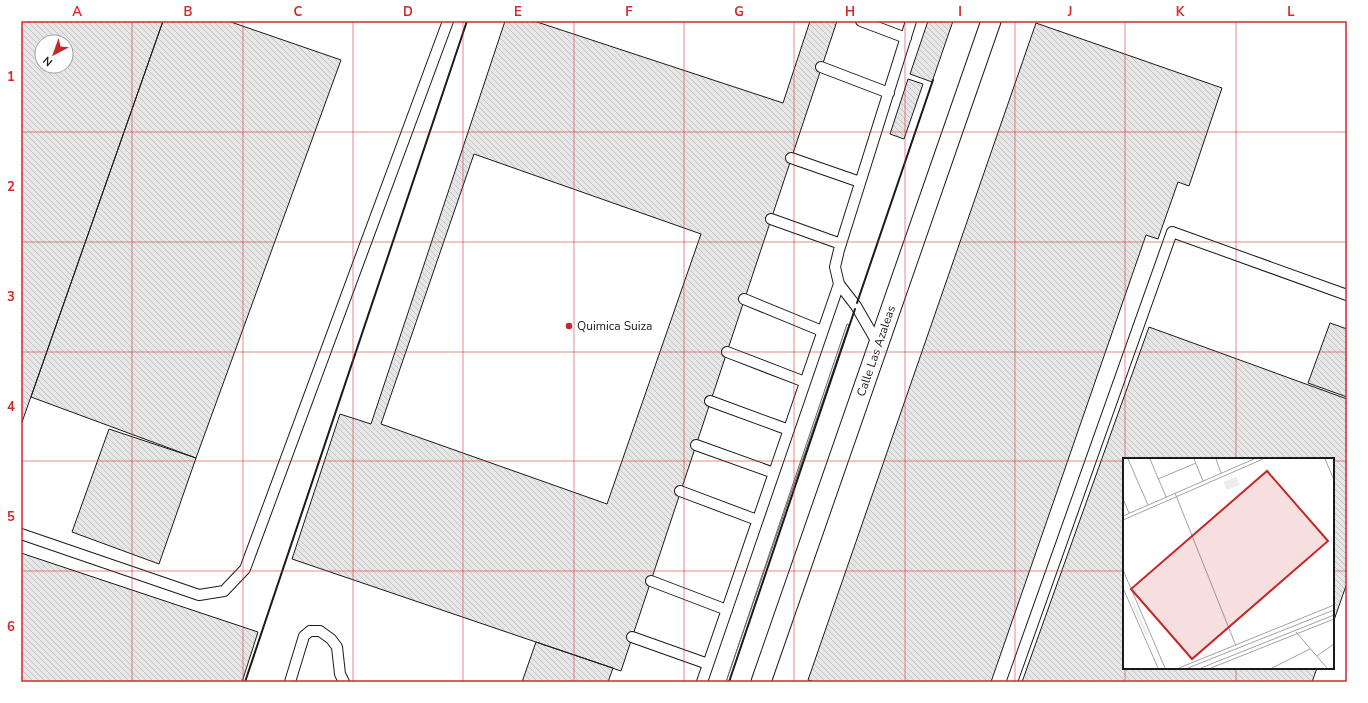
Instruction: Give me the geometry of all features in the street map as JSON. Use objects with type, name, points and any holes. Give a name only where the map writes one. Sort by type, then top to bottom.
[{"type":"street","name":"Calle Las Azaleas","points":[[766,681],[878,344],[991,21]]},
{"type":"lane","points":[[21,534],[199,595],[224,591],[245,569],[448,21]]},
{"type":"lane","points":[[860,21],[906,38]]},
{"type":"lane","points":[[878,344],[856,306],[839,284],[835,267],[860,182],[911,21]]},
{"type":"lane","points":[[821,66],[888,93]]},
{"type":"lane","points":[[791,158],[860,182]]},
{"type":"lane","points":[[771,219],[841,244]]},
{"type":"lane","points":[[1012,682],[1172,232],[1347,295]]},
{"type":"lane","points":[[702,682],[839,284]]},
{"type":"lane","points":[[744,299],[822,331]]},
{"type":"lane","points":[[726,352],[805,382]]},
{"type":"lane","points":[[710,400],[789,430]]},
{"type":"lane","points":[[696,444],[774,473]]},
{"type":"lane","points":[[680,491],[757,520]]},
{"type":"lane","points":[[650,581],[727,610]]},
{"type":"lane","points":[[290,682],[304,636],[310,631],[320,631],[337,647],[340,674],[344,682]]},
{"type":"lane","points":[[632,637],[708,664]]},
{"type":"shaded area","points":[[847,324],[849,325],[726,682]]},
{"type":"building","points":[[21,21],[163,21],[21,425]]},
{"type":"building","points":[[163,21],[228,21],[341,60],[196,458],[31,397]]},
{"type":"building","name":"Quimica Suiza","points":[[505,21],[837,21],[621,671],[292,559],[340,414],[371,424]]},
{"type":"building","points":[[534,21],[810,21],[783,103]]},
{"type":"building","points":[[928,21],[953,21],[932,82],[910,74]]},
{"type":"building","points":[[1036,23],[1222,88],[1189,186],[1178,182],[1158,239],[1146,235],[991,682],[815,682],[808,680]]},
{"type":"building","points":[[908,79],[923,84],[904,139],[890,134]]},
{"type":"building","points":[[474,154],[701,234],[607,504],[381,424]]},
{"type":"building","points":[[1330,323],[1347,329],[1347,397],[1308,383]]},
{"type":"building","points":[[1149,327],[1347,399],[1347,583],[1334,620],[1334,458],[1123,458],[1123,669],[1317,669],[1312,682],[1022,682]]},
{"type":"building","points":[[109,429],[196,458],[159,564],[72,532]]},
{"type":"building","points":[[21,553],[258,632],[242,682],[21,682]]},
{"type":"building","points":[[536,642],[613,668],[608,682],[522,682]]},
{"type":"wall","points":[[245,682],[467,21]]},
{"type":"wall","points":[[857,303],[933,80]]},
{"type":"wall","points":[[729,682],[855,309]]},
{"type":"place","name":"Quimica Suiza","points":[[569,326]]}]
